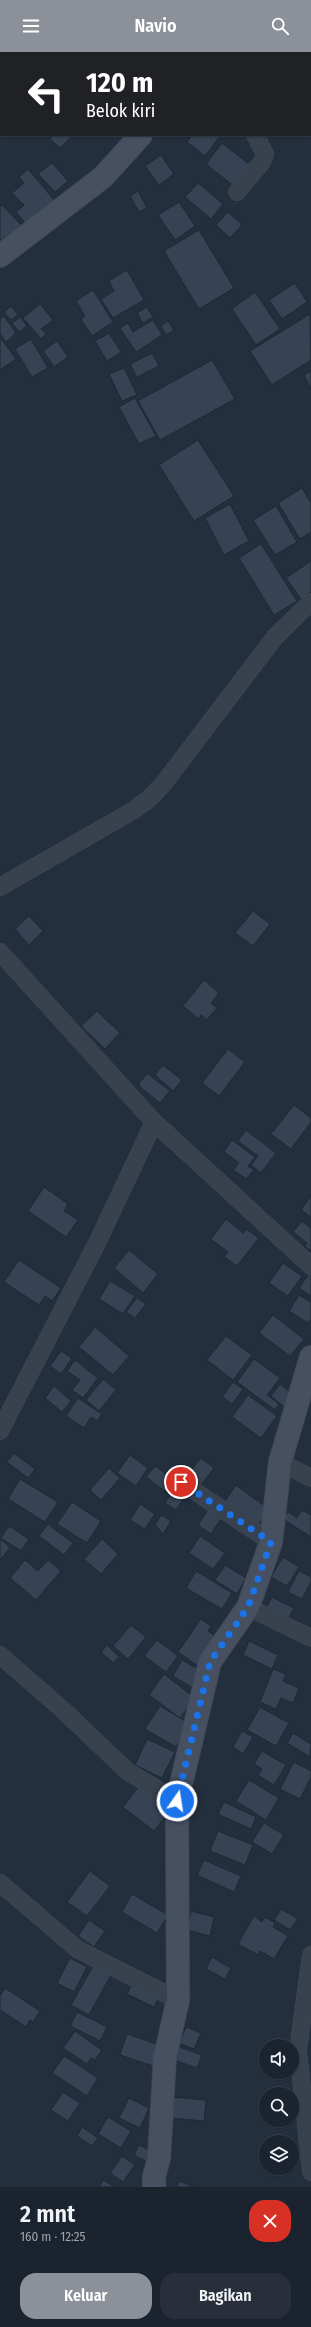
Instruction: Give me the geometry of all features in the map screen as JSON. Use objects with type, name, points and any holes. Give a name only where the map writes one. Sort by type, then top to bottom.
[{"type":"street","points":[[1,253],[103,177],[140,136]]},
{"type":"street","points":[[237,192],[262,162],[265,154],[256,136]]},
{"type":"street","points":[[0,887],[134,810],[150,798],[164,784],[275,637],[311,602]]},
{"type":"street","points":[[0,952],[154,1122],[311,1266]]},
{"type":"street","points":[[0,1431],[97,1243],[154,1122]]},
{"type":"street","points":[[154,2187],[154,2177],[159,2158],[165,2057],[178,2000],[177,1801],[210,1662],[248,1607],[271,1542],[280,1462],[311,1357]]},
{"type":"street","points":[[280,1462],[311,1478]]},
{"type":"street","points":[[181,1482],[271,1542]]},
{"type":"street","points":[[248,1607],[311,1638]]},
{"type":"street","points":[[0,1655],[63,1710],[127,1771],[177,1801]]},
{"type":"street","points":[[0,1883],[77,1949],[178,2000]]},
{"type":"street","points":[[311,1955],[298,2050],[311,2172]]},
{"type":"building","points":[[53,136],[71,137],[60,148],[50,139]]},
{"type":"building","points":[[191,136],[220,136],[205,156],[187,142]]},
{"type":"building","points":[[222,143],[253,167],[236,188],[206,164]]},
{"type":"building","points":[[161,155],[174,174],[159,185],[145,166]]},
{"type":"building","points":[[52,163],[68,181],[55,192],[38,174]]},
{"type":"building","points":[[28,169],[59,206],[31,230],[16,212],[24,205],[12,193],[24,183],[19,177]]},
{"type":"building","points":[[198,183],[223,204],[211,219],[185,197]]},
{"type":"building","points":[[138,191],[147,208],[139,212],[130,196]]},
{"type":"building","points":[[179,202],[195,226],[175,240],[158,215]]},
{"type":"building","points":[[2,205],[23,227],[8,240],[5,237],[0,241],[0,207]]},
{"type":"building","points":[[228,212],[242,225],[230,238],[216,225]]},
{"type":"building","points":[[199,230],[234,288],[199,309],[164,251]]},
{"type":"building","points":[[127,270],[144,300],[113,318],[101,299],[114,291],[109,281]]},
{"type":"building","points":[[295,283],[307,302],[282,319],[269,300]]},
{"type":"building","points":[[93,290],[113,322],[92,336],[81,319],[85,316],[76,301]]},
{"type":"building","points":[[255,292],[280,329],[256,345],[232,309]]},
{"type":"building","points":[[40,304],[53,320],[41,329],[46,334],[41,339],[23,318]]},
{"type":"building","points":[[11,306],[18,315],[11,320],[4,312]]},
{"type":"building","points":[[147,307],[153,317],[143,323],[137,313]]},
{"type":"building","points":[[310,314],[311,360],[272,385],[250,351]]},
{"type":"building","points":[[4,316],[16,333],[6,342],[0,334],[0,319]]},
{"type":"building","points":[[20,317],[27,326],[19,332],[12,323]]},
{"type":"building","points":[[153,320],[162,335],[136,352],[120,328],[128,323],[133,332]]},
{"type":"building","points":[[168,321],[174,330],[166,335],[161,326]]},
{"type":"building","points":[[109,333],[121,352],[107,361],[95,341]]},
{"type":"building","points":[[31,339],[48,368],[32,377],[15,349]]},
{"type":"building","points":[[2,340],[16,359],[0,370],[0,342]]},
{"type":"building","points":[[57,341],[68,357],[54,367],[43,351]]},
{"type":"building","points":[[152,353],[159,366],[137,377],[130,364]]},
{"type":"building","points":[[212,360],[235,399],[160,440],[138,401]]},
{"type":"building","points":[[124,368],[137,395],[122,401],[109,374]]},
{"type":"building","points":[[311,371],[311,389],[304,375]]},
{"type":"building","points":[[135,398],[156,436],[139,444],[119,407]]},
{"type":"building","points":[[198,440],[234,496],[194,521],[159,465]]},
{"type":"building","points":[[302,488],[311,503],[311,532],[300,539],[278,503]]},
{"type":"building","points":[[230,504],[249,541],[224,555],[205,518]]},
{"type":"building","points":[[276,506],[297,542],[275,555],[253,520]]},
{"type":"building","points":[[261,544],[297,601],[274,615],[239,558]]},
{"type":"building","points":[[311,561],[311,592],[301,599],[286,578]]},
{"type":"building","points":[[253,911],[270,924],[253,946],[235,933]]},
{"type":"building","points":[[29,916],[43,931],[29,945],[15,929]]},
{"type":"building","points":[[204,980],[219,993],[211,1003],[217,1008],[207,1020],[201,1015],[199,1019],[183,1006]]},
{"type":"building","points":[[97,1011],[120,1033],[105,1049],[81,1026]]},
{"type":"building","points":[[228,1049],[245,1062],[219,1096],[202,1083]]},
{"type":"building","points":[[163,1065],[182,1080],[173,1091],[155,1075]]},
{"type":"building","points":[[147,1073],[170,1091],[160,1103],[138,1085]]},
{"type":"building","points":[[294,1105],[311,1118],[311,1122],[291,1149],[271,1134]]},
{"type":"building","points":[[246,1130],[276,1153],[261,1173],[251,1165],[258,1156],[238,1141]]},
{"type":"building","points":[[232,1140],[255,1157],[248,1166],[254,1170],[246,1179],[233,1170],[239,1163],[224,1152]]},
{"type":"building","points":[[44,1187],[68,1204],[64,1211],[78,1220],[66,1237],[28,1211]]},
{"type":"building","points":[[311,1196],[311,1217],[301,1210]]},
{"type":"building","points":[[226,1219],[243,1233],[246,1229],[259,1238],[237,1266],[224,1257],[228,1252],[211,1239]]},
{"type":"building","points":[[302,1221],[311,1228],[311,1251],[305,1246],[307,1243],[293,1232]]},
{"type":"building","points":[[129,1250],[158,1274],[143,1293],[114,1268]]},
{"type":"building","points":[[19,1260],[61,1288],[52,1301],[45,1296],[39,1305],[4,1282]]},
{"type":"building","points":[[283,1263],[302,1276],[288,1296],[269,1283]]},
{"type":"building","points":[[309,1274],[311,1275],[311,1296],[299,1288]]},
{"type":"building","points":[[110,1281],[135,1296],[123,1314],[99,1299]]},
{"type":"building","points":[[299,1295],[311,1302],[311,1319],[308,1323],[289,1311]]},
{"type":"building","points":[[137,1298],[146,1304],[135,1318],[126,1312]]},
{"type":"building","points":[[273,1315],[304,1339],[290,1356],[259,1333]]},
{"type":"building","points":[[95,1327],[129,1356],[113,1375],[79,1347]]},
{"type":"building","points":[[226,1336],[252,1355],[233,1380],[207,1360]]},
{"type":"building","points":[[61,1351],[72,1358],[61,1374],[50,1366]]},
{"type":"building","points":[[254,1359],[280,1378],[267,1395],[279,1404],[275,1410],[237,1382]]},
{"type":"building","points":[[75,1360],[98,1378],[83,1398],[72,1390],[80,1380],[67,1371]]},
{"type":"building","points":[[103,1379],[116,1390],[99,1411],[86,1400]]},
{"type":"building","points":[[233,1382],[243,1389],[232,1404],[222,1397]]},
{"type":"building","points":[[280,1384],[298,1399],[289,1411],[271,1396]]},
{"type":"building","points":[[54,1386],[71,1401],[62,1412],[45,1398]]},
{"type":"building","points":[[248,1395],[277,1416],[261,1438],[232,1417]]},
{"type":"building","points":[[78,1398],[102,1414],[97,1421],[91,1417],[84,1428],[66,1416]]},
{"type":"building","points":[[14,1453],[35,1469],[28,1478],[7,1462]]},
{"type":"building","points":[[130,1455],[148,1468],[136,1486],[117,1473]]},
{"type":"building","points":[[201,1458],[214,1468],[201,1485],[188,1474]]},
{"type":"building","points":[[155,1466],[174,1480],[166,1492],[146,1477]]},
{"type":"building","points":[[109,1468],[120,1478],[101,1500],[90,1490]]},
{"type":"building","points":[[20,1479],[58,1502],[45,1522],[8,1499]]},
{"type":"building","points":[[236,1485],[270,1510],[256,1528],[223,1504]]},
{"type":"building","points":[[173,1490],[185,1497],[176,1510],[165,1503]]},
{"type":"building","points":[[72,1502],[101,1521],[87,1543],[57,1524]]},
{"type":"building","points":[[140,1504],[155,1514],[145,1529],[130,1520]]},
{"type":"building","points":[[209,1508],[222,1517],[211,1534],[198,1525]]},
{"type":"building","points":[[302,1510],[311,1515],[311,1537],[283,1519],[288,1512],[297,1518]]},
{"type":"building","points":[[161,1515],[171,1521],[163,1534],[155,1525]]},
{"type":"building","points":[[48,1524],[73,1543],[64,1555],[39,1536]]},
{"type":"building","points":[[9,1526],[29,1539],[21,1551],[1,1538]]},
{"type":"building","points":[[200,1536],[225,1553],[213,1569],[189,1553]]},
{"type":"building","points":[[102,1539],[118,1554],[101,1574],[84,1559]]},
{"type":"building","points":[[2,1540],[10,1548],[0,1560],[0,1542]]},
{"type":"building","points":[[283,1557],[299,1567],[287,1586],[271,1577]]},
{"type":"building","points":[[25,1560],[38,1571],[48,1560],[61,1571],[36,1600],[10,1578]]},
{"type":"building","points":[[225,1565],[246,1578],[237,1594],[215,1580]]},
{"type":"building","points":[[196,1571],[232,1593],[222,1609],[186,1588]]},
{"type":"building","points":[[299,1571],[311,1577],[311,1582],[302,1599],[288,1592]]},
{"type":"building","points":[[272,1597],[294,1608],[288,1619],[266,1609]]},
{"type":"building","points":[[201,1619],[211,1626],[208,1631],[218,1638],[198,1666],[178,1652]]},
{"type":"building","points":[[131,1625],[146,1637],[128,1659],[113,1646]]},
{"type":"building","points":[[157,1640],[178,1656],[166,1672],[144,1656]]},
{"type":"building","points":[[249,1641],[278,1655],[272,1669],[243,1655]]},
{"type":"building","points":[[107,1645],[119,1657],[113,1663],[101,1652]]},
{"type":"building","points":[[182,1660],[203,1672],[193,1688],[173,1676]]},
{"type":"building","points":[[273,1669],[286,1674],[283,1681],[299,1688],[293,1703],[281,1698],[276,1709],[260,1702]]},
{"type":"building","points":[[164,1674],[195,1698],[180,1718],[149,1695]]},
{"type":"building","points":[[160,1706],[190,1724],[176,1747],[145,1729]]},
{"type":"building","points":[[260,1707],[289,1723],[276,1746],[247,1730]]},
{"type":"building","points":[[242,1731],[253,1737],[243,1754],[233,1747]]},
{"type":"building","points":[[293,1733],[311,1744],[310,1757],[287,1743]]},
{"type":"building","points":[[147,1739],[175,1752],[162,1778],[135,1765]]},
{"type":"building","points":[[262,1751],[286,1765],[274,1785],[258,1775],[262,1769],[254,1764]]},
{"type":"building","points":[[294,1762],[311,1771],[311,1777],[300,1799],[280,1789]]},
{"type":"building","points":[[249,1780],[279,1798],[266,1820],[236,1801]]},
{"type":"building","points":[[140,1785],[171,1809],[154,1831],[123,1807]]},
{"type":"building","points":[[224,1802],[256,1817],[251,1829],[218,1814]]},
{"type":"building","points":[[264,1823],[284,1835],[272,1854],[252,1842]]},
{"type":"building","points":[[218,1831],[253,1845],[245,1865],[210,1851]]},
{"type":"building","points":[[204,1860],[241,1876],[234,1892],[197,1875]]},
{"type":"building","points":[[90,1871],[110,1886],[87,1916],[67,1902]]},
{"type":"building","points":[[132,1894],[168,1915],[157,1933],[122,1912]]},
{"type":"building","points":[[281,1909],[298,1919],[290,1930],[274,1920]]},
{"type":"building","points":[[191,1911],[214,1917],[210,1936],[187,1930]]},
{"type":"building","points":[[254,1916],[262,1922],[265,1917],[275,1923],[273,1927],[288,1936],[274,1959],[260,1951],[258,1955],[238,1944]]},
{"type":"building","points":[[89,1920],[105,1931],[94,1947],[78,1936]]},
{"type":"building","points":[[212,1957],[231,1968],[225,1979],[206,1969]]},
{"type":"building","points":[[70,1958],[87,1967],[74,1992],[57,1983]]},
{"type":"building","points":[[93,1966],[111,1975],[89,2015],[71,2005]]},
{"type":"building","points":[[132,1984],[159,1997],[154,2007],[127,1994]]},
{"type":"building","points":[[5,1988],[40,2011],[33,2022],[30,2020],[26,2027],[0,2010],[0,1996]]},
{"type":"building","points":[[77,2012],[107,2027],[100,2041],[70,2026]]},
{"type":"building","points":[[186,2027],[201,2033],[194,2049],[179,2043]]},
{"type":"building","points":[[75,2031],[102,2050],[95,2060],[91,2058],[87,2064],[63,2048]]},
{"type":"building","points":[[127,2034],[160,2045],[153,2066],[120,2055]]},
{"type":"building","points":[[176,2046],[202,2055],[197,2068],[171,2059]]},
{"type":"building","points":[[64,2056],[98,2078],[87,2096],[52,2073]]},
{"type":"building","points":[[63,2092],[80,2103],[68,2121],[51,2110]]},
{"type":"building","points":[[173,2097],[206,2100],[204,2121],[171,2118]]},
{"type":"building","points":[[129,2098],[149,2108],[140,2128],[119,2118]]},
{"type":"building","points":[[108,2117],[131,2131],[121,2148],[98,2134]]},
{"type":"building","points":[[82,2127],[98,2138],[92,2146],[77,2136]]},
{"type":"building","points":[[139,2145],[151,2151],[146,2161],[134,2155]]},
{"type":"building","points":[[122,2156],[135,2165],[123,2182],[110,2173]]},
{"type":"building","points":[[103,2180],[115,2187],[99,2187]]},
{"type":"building","points":[[179,2181],[194,2187],[177,2187]]},
{"type":"route","points":[[177,1801],[210,1662],[248,1607],[271,1542],[181,1482]]}]
